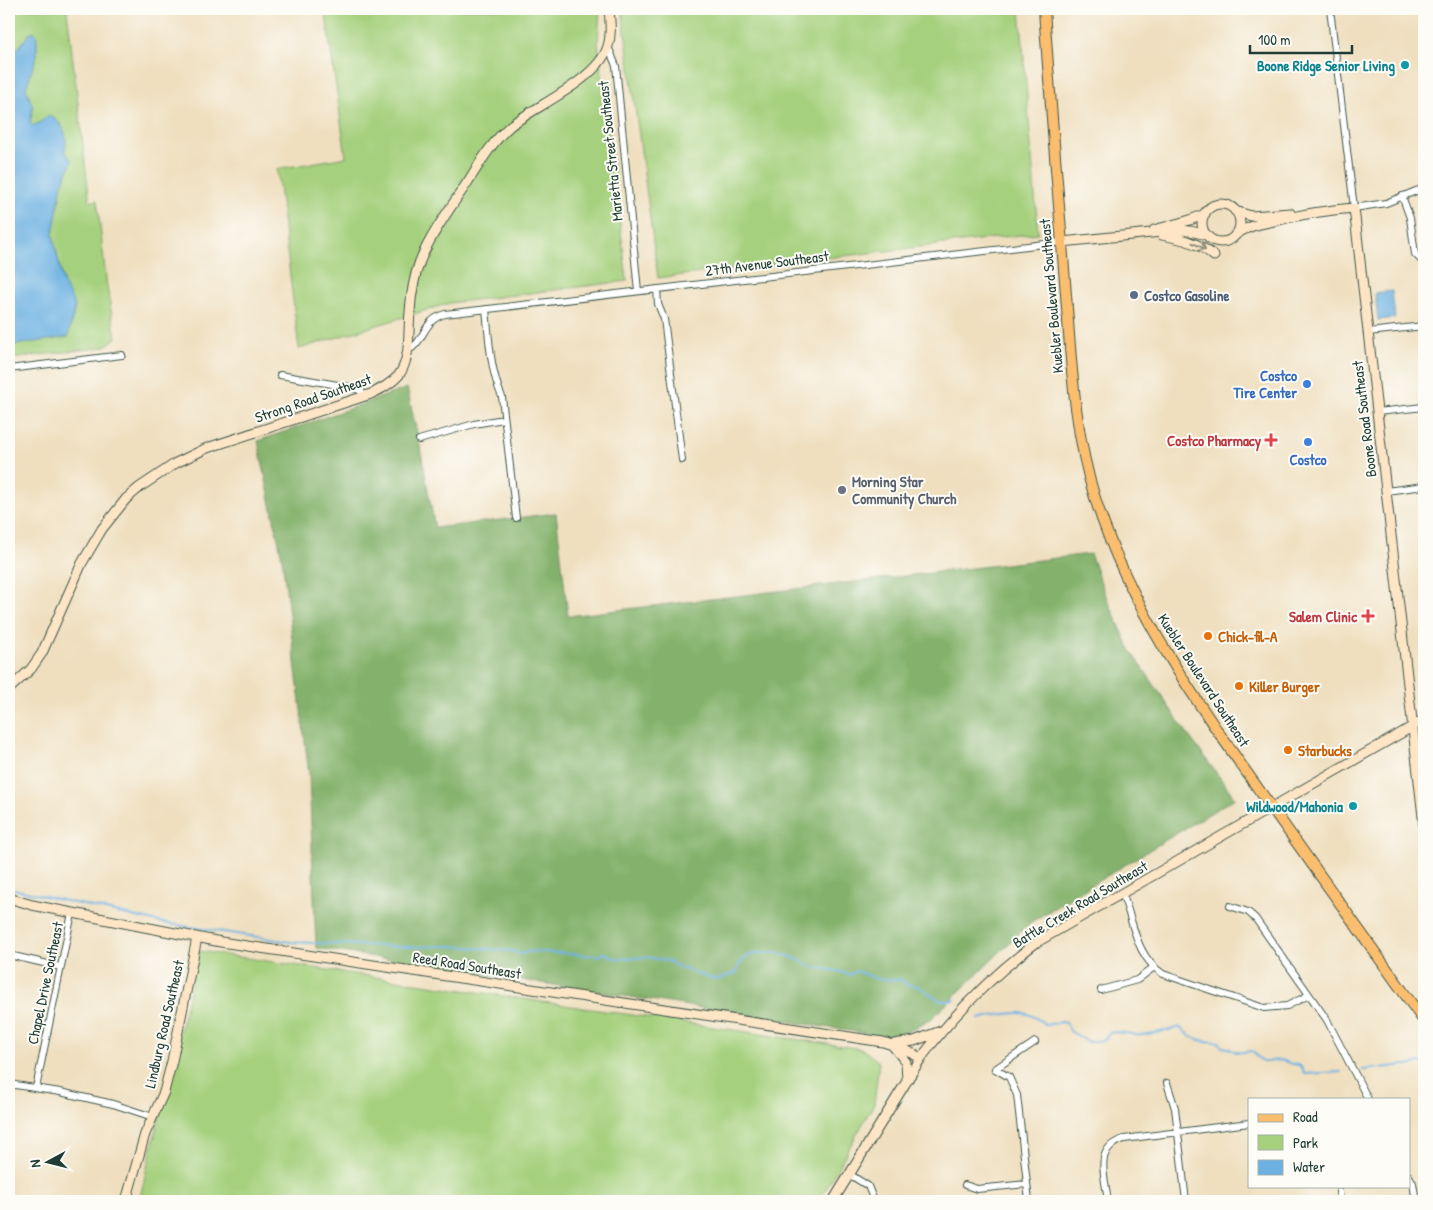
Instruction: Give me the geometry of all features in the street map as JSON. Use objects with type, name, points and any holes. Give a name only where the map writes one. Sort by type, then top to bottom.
[{"type":"main road","name":"Kuebler Boulevard Southeast","points":[[1044,9],[1072,367],[1080,427],[1095,497],[1114,551],[1127,582],[1171,662],[1424,1022]]},
{"type":"street","name":"Marietta Street Southeast","points":[[609,9],[608,46],[616,66],[638,291]]},
{"type":"street","name":"Boone Road Southeast","points":[[1330,9],[1424,826]]},
{"type":"street","name":"Strong Road Southeast","points":[[9,689],[31,669],[42,653],[94,541],[118,508],[140,487],[176,463],[207,448],[364,396],[382,389],[393,381],[402,369],[407,352],[412,290],[420,260],[442,221],[488,149],[517,121],[592,72],[601,61],[608,46]]},
{"type":"street","points":[[1300,214],[1286,212],[1251,216],[1235,211],[1230,207],[1219,205],[1213,206],[1205,214],[1202,225],[1206,236],[1220,242],[1231,239],[1252,225],[1300,214],[1386,204],[1416,190],[1424,189]]},
{"type":"street","points":[[1402,196],[1410,218],[1415,254],[1422,261]]},
{"type":"street","points":[[1235,211],[1239,221],[1235,236]]},
{"type":"street","name":"27th Avenue Southeast","points":[[1147,232],[1205,214]]},
{"type":"street","name":"27th Avenue Southeast","points":[[407,352],[413,349],[428,324],[438,316],[486,309],[1147,232],[1181,230],[1206,236]]},
{"type":"street","points":[[1147,232],[1188,240],[1206,249],[1214,256]]},
{"type":"street","points":[[657,289],[658,304],[664,319],[682,460]]},
{"type":"street","points":[[486,309],[492,364],[502,398],[516,518]]},
{"type":"street","points":[[1368,332],[1424,326]]},
{"type":"street","points":[[9,370],[122,355]]},
{"type":"street","points":[[280,375],[355,388],[361,391],[364,396]]},
{"type":"street","points":[[1377,412],[1424,406]]},
{"type":"street","points":[[418,440],[474,424],[504,419]]},
{"type":"street","points":[[1386,491],[1424,486]]},
{"type":"street","name":"Battle Creek Road Southeast","points":[[833,1201],[921,1058],[942,1031],[1022,953],[1037,942],[1424,720]]},
{"type":"street","points":[[1122,893],[1128,906],[1136,940],[1144,954],[1154,967],[1171,977],[1264,1008],[1287,1006],[1309,995]]},
{"type":"street","name":"Reed Road Southeast","points":[[9,898],[72,913],[197,938],[891,1044],[921,1058]]},
{"type":"street","points":[[1230,906],[1248,912],[1255,918],[1330,1026],[1367,1098]]},
{"type":"street","name":"Chapel Drive Southeast","points":[[36,1088],[72,913]]},
{"type":"street","name":"Lindburg Road Southeast","points":[[126,1201],[145,1134],[164,1092],[197,938]]},
{"type":"street","points":[[9,955],[60,967]]},
{"type":"street","points":[[1101,990],[1137,980],[1154,967]]},
{"type":"street","points":[[891,1044],[910,1042],[942,1031]]},
{"type":"street","points":[[1029,1201],[1017,1095],[1009,1077],[994,1069],[1034,1042]]},
{"type":"street","points":[[891,1044],[906,1062],[907,1081]]},
{"type":"street","points":[[1168,1083],[1175,1108],[1186,1201]]},
{"type":"street","points":[[9,1084],[114,1104],[153,1117]]},
{"type":"street","points":[[1108,1201],[1103,1162],[1109,1146],[1115,1142],[1124,1139],[1248,1123]]},
{"type":"street","points":[[849,1174],[868,1186],[874,1201]]},
{"type":"street","points":[[1410,1178],[1416,1201]]},
{"type":"street","points":[[965,1185],[977,1189],[1027,1184]]},
{"type":"street","points":[[1339,1192],[1340,1201]]},
{"type":"green space","points":[[9,9],[75,9],[67,10],[89,196],[90,202],[97,200],[107,287],[116,338],[104,347],[9,359]]},
{"type":"green space","points":[[325,9],[600,9],[598,42],[627,281],[450,303],[299,349],[277,169],[346,157]]},
{"type":"green space","points":[[622,9],[1020,9],[1038,233],[658,278]]},
{"type":"green space","points":[[407,388],[435,528],[556,513],[568,616],[1090,554],[1108,601],[1130,649],[1186,732],[1235,798],[1031,922],[931,1019],[895,1038],[316,948],[309,774],[282,558],[258,441]]},
{"type":"green space","points":[[199,951],[862,1049],[879,1062],[874,1104],[819,1201],[139,1201]]},
{"type":"water","points":[[34,31],[37,38],[37,55],[26,88],[33,107],[30,123],[33,126],[48,115],[58,122],[65,134],[65,151],[72,161],[62,184],[53,235],[63,281],[75,306],[68,337],[9,346],[9,60],[30,33]]},
{"type":"water","points":[[1392,291],[1395,318],[1378,320],[1375,293]]},
{"type":"waterway","points":[[9,888],[163,923],[291,942],[406,947],[451,946],[513,951],[520,954],[531,951],[598,956],[604,953],[618,959],[646,957],[668,961],[676,966],[717,980],[737,972],[745,958],[752,955],[760,953],[778,954],[794,958],[811,966],[849,975],[857,971],[877,979],[902,980],[907,985],[918,986],[941,1001],[955,999]]},
{"type":"waterway","points":[[979,1019],[1011,1013],[1024,1013],[1035,1017],[1046,1025],[1066,1023],[1070,1031],[1088,1042],[1105,1040],[1109,1033],[1119,1032],[1139,1035],[1179,1027],[1197,1039],[1219,1042],[1222,1047],[1236,1052],[1252,1051],[1265,1062],[1278,1060],[1299,1065],[1303,1069],[1304,1074],[1341,1072]]},
{"type":"waterway","points":[[1363,1070],[1422,1063]]},
{"type":"place","name":"Boone Ridge Senior Living","points":[[1405,65]]},
{"type":"place","name":"Costco Gasoline","points":[[1134,295]]},
{"type":"place","name":"Costco Tire Center","points":[[1307,384]]},
{"type":"place","name":"Costco Pharmacy","points":[[1271,440]]},
{"type":"place","name":"Costco","points":[[1308,442]]},
{"type":"place","name":"Morning Star Community Church","points":[[842,490]]},
{"type":"place","name":"Salem Clinic","points":[[1368,616]]},
{"type":"place","name":"Chick-fil-A","points":[[1208,636]]},
{"type":"place","name":"Killer Burger","points":[[1239,686]]},
{"type":"place","name":"Starbucks","points":[[1288,750]]},
{"type":"place","name":"Wildwood/Mahonia","points":[[1353,806]]}]
